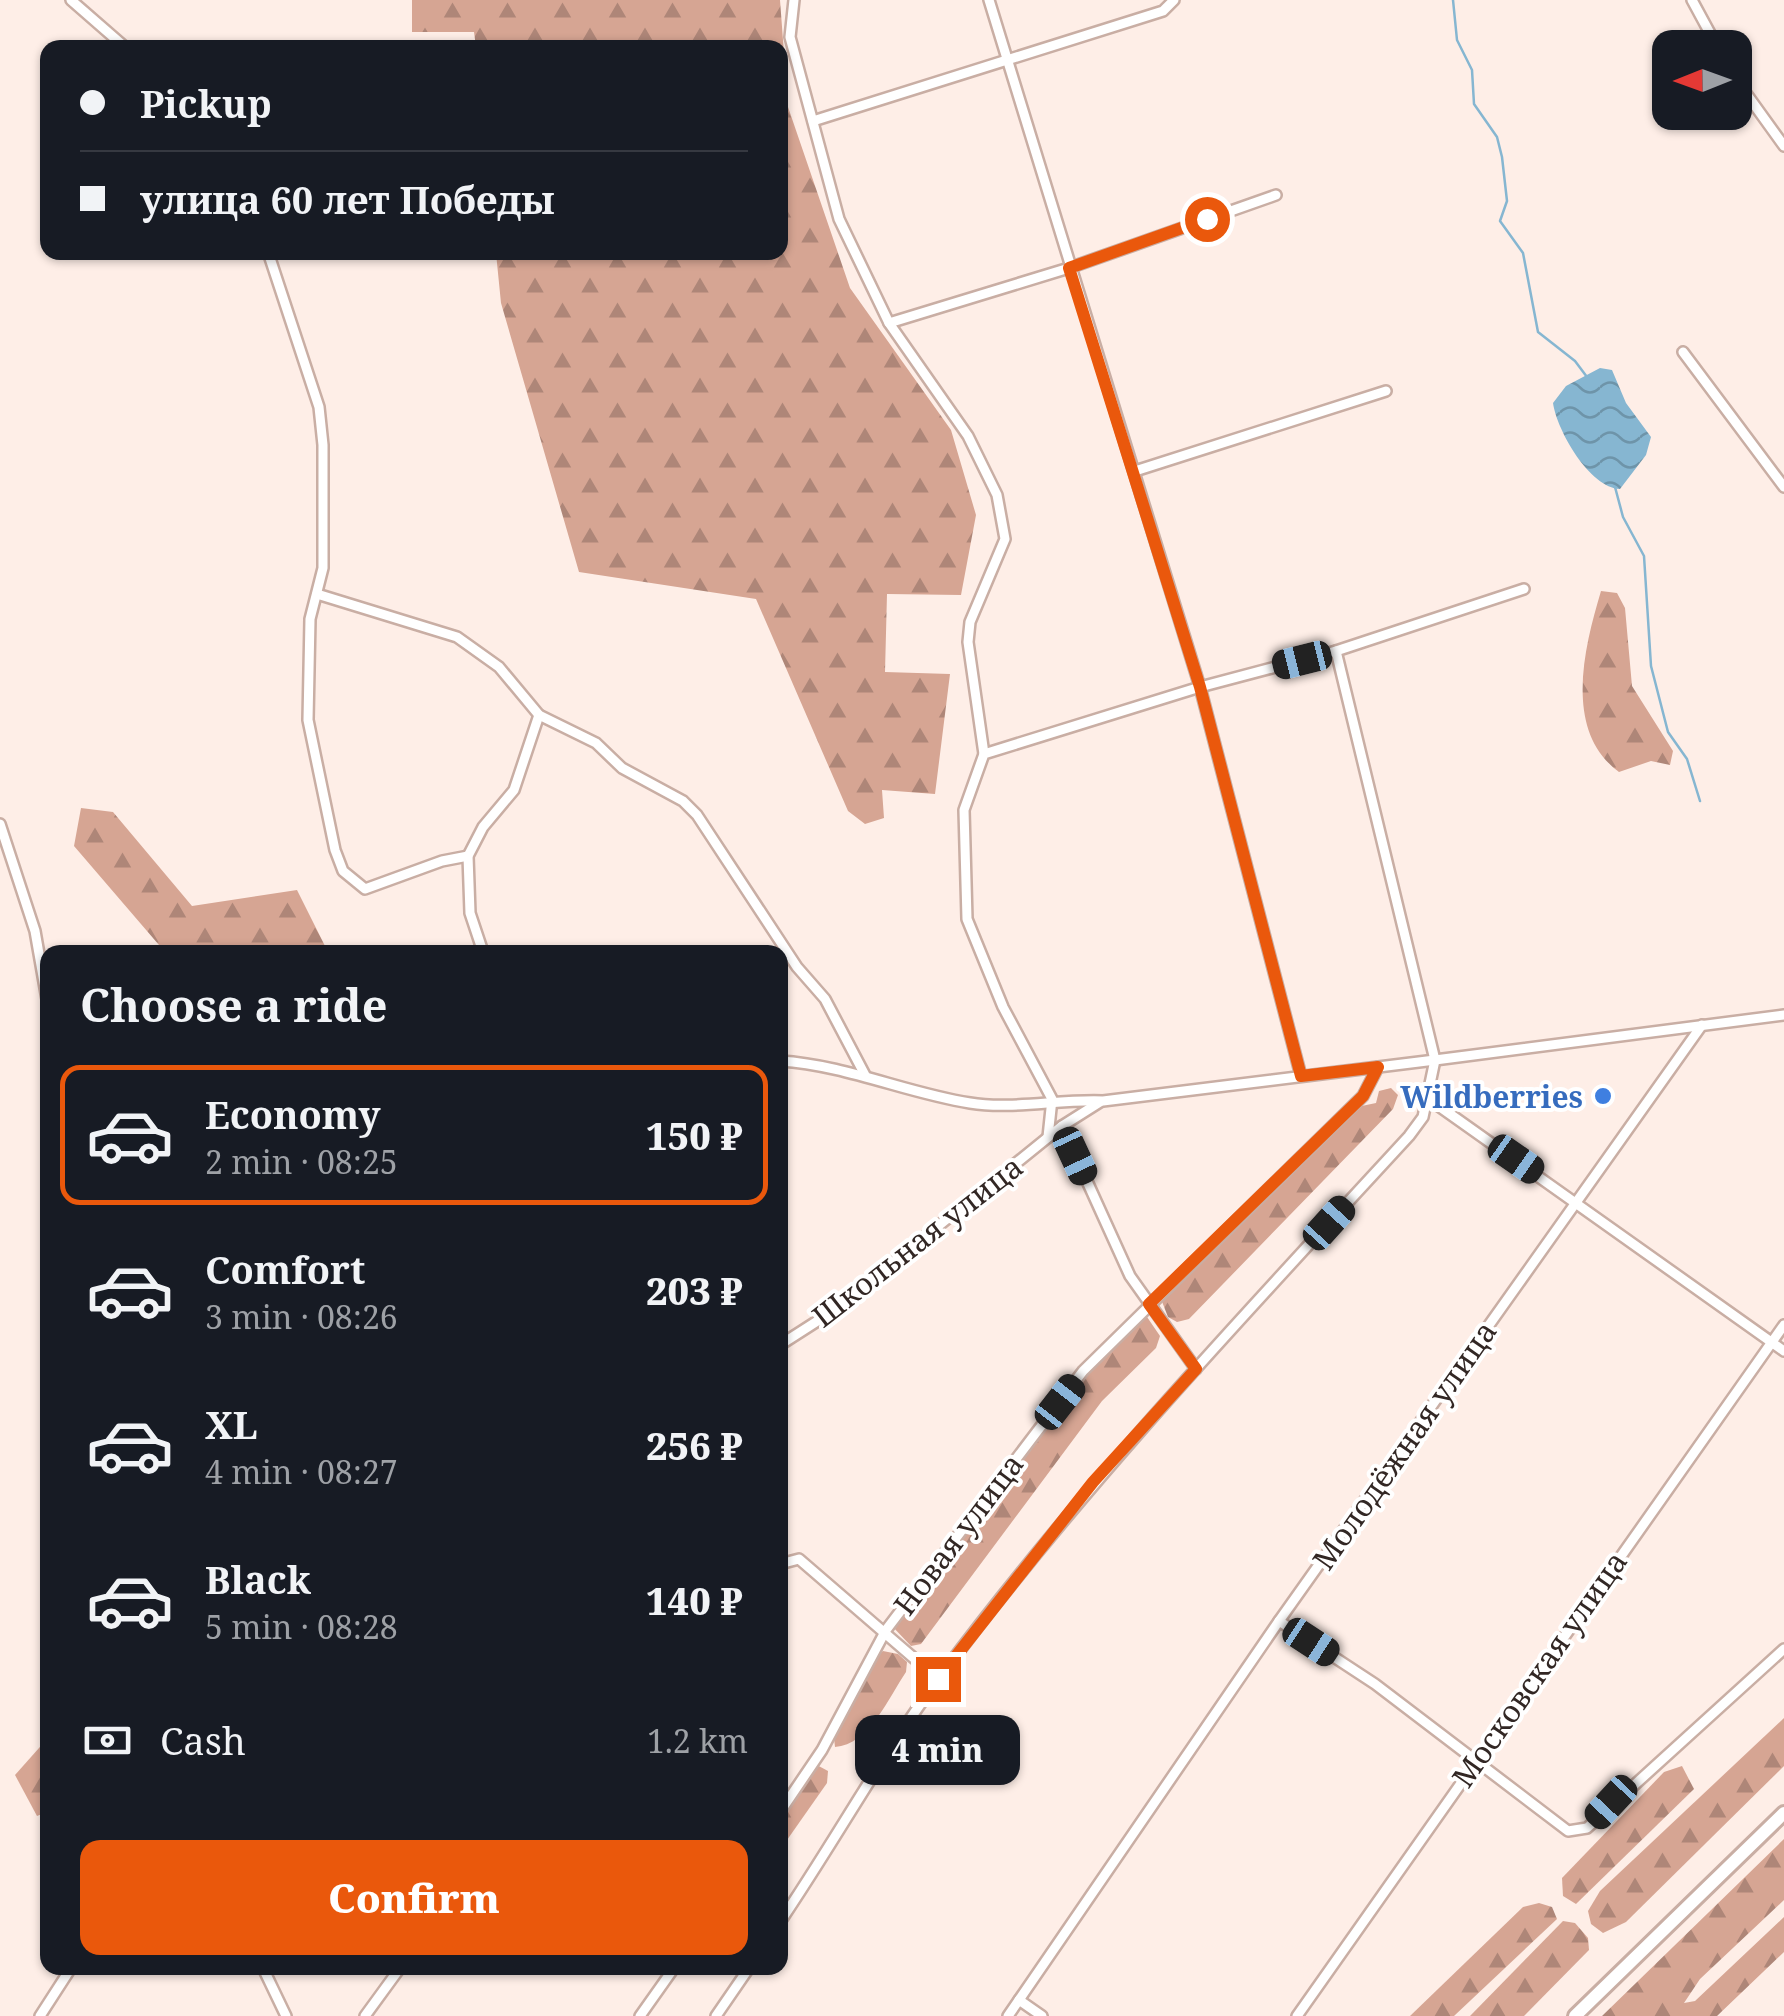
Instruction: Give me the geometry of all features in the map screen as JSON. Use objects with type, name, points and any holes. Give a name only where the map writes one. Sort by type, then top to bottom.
[{"type":"main road","points":[[1575,2016],[1784,1813]]},
{"type":"street","points":[[70,0],[117,40]]},
{"type":"street","points":[[794,0],[790,37],[839,219],[889,323],[968,436],[997,495],[1006,539],[970,622],[968,642],[984,754],[964,810],[967,918],[1004,1007],[1052,1099],[1048,1138]]},
{"type":"street","points":[[989,0],[1200,687],[1301,1076]]},
{"type":"street","points":[[813,121],[1163,11],[1174,0]]},
{"type":"street","points":[[1692,0],[1708,30]]},
{"type":"street","points":[[1752,102],[1784,146]]},
{"type":"street","points":[[889,323],[1069,268],[1276,195]]},
{"type":"street","points":[[271,260],[318,408],[324,483],[322,568],[310,620],[308,720],[343,871],[357,886],[374,888],[442,861],[468,856]]},
{"type":"street","points":[[1683,352],[1784,487]]},
{"type":"street","points":[[1135,471],[1386,391]]},
{"type":"street","points":[[984,754],[1200,687],[1336,651],[1524,589]]},
{"type":"street","points":[[318,594],[457,637],[499,667],[539,716],[596,743],[622,768],[683,801],[697,815],[783,945]]},
{"type":"street","points":[[788,1910],[938,1679],[1093,1482],[1409,1136],[1422,1117],[1434,1060],[1336,651]]},
{"type":"street","points":[[481,945],[470,913],[468,856],[483,827],[514,790],[539,716]]},
{"type":"street","points":[[0,824],[34,930],[40,963]]},
{"type":"street","points":[[788,953],[825,1000],[865,1074]]},
{"type":"street","points":[[788,1062],[865,1074],[969,1103],[1103,1101],[1784,1015]]},
{"type":"street","name":"Молодёжная улица","points":[[1008,2016],[1279,1622],[1702,1026]]},
{"type":"street","name":"Новая улица","points":[[788,1800],[822,1750],[886,1630],[1084,1372],[1363,1096],[1378,1067]]},
{"type":"street","points":[[1426,1097],[1784,1351]]},
{"type":"street","name":"Школьная улица","points":[[788,1340],[833,1311],[1062,1126],[1103,1101]]},
{"type":"street","points":[[1062,1126],[1130,1276],[1196,1369]]},
{"type":"street","name":"Московская улица","points":[[1297,2016],[1784,1324]]},
{"type":"street","points":[[788,1562],[798,1559],[886,1630],[938,1679]]},
{"type":"street","points":[[1279,1622],[1375,1684],[1568,1830],[1588,1828],[1784,1649]]},
{"type":"street","points":[[40,2016],[67,1975]]},
{"type":"street","points":[[266,1975],[286,2016]]},
{"type":"street","points":[[365,2016],[395,1975]]},
{"type":"street","points":[[640,2016],[669,1975]]},
{"type":"street","points":[[716,2016],[745,1975]]},
{"type":"street","points":[[1019,2000],[1042,2016]]},
{"type":"green space","points":[[412,0],[780,0],[783,40],[475,40],[474,32],[412,32]]},
{"type":"green space","points":[[788,107],[850,288],[951,430],[976,515],[961,595],[887,594],[885,672],[950,674],[935,794],[882,790],[884,818],[865,824],[848,811],[756,599],[579,572],[501,303],[497,260],[788,260]]},
{"type":"green space","points":[[1601,591],[1617,593],[1625,608],[1632,686],[1673,751],[1670,765],[1651,761],[1619,772],[1601,755],[1590,734],[1584,712],[1584,663]]},
{"type":"green space","points":[[81,808],[113,812],[192,906],[297,890],[324,945],[159,945],[74,846]]},
{"type":"green space","points":[[1391,1088],[1398,1095],[1393,1109],[1189,1319],[1177,1322],[1168,1317],[1161,1299],[1352,1108],[1376,1103],[1379,1091]]},
{"type":"green space","points":[[1145,1314],[1160,1336],[1156,1348],[1102,1401],[921,1644],[911,1646],[892,1626],[1083,1376]]},
{"type":"green space","points":[[883,1651],[898,1654],[907,1662],[906,1672],[868,1729],[847,1744],[835,1747],[834,1738],[875,1657]]},
{"type":"green space","points":[[1784,1718],[1784,1766],[1626,1922],[1603,1933],[1591,1924],[1588,1911],[1600,1891]]},
{"type":"green space","points":[[40,1747],[40,1815],[37,1816],[15,1775]]},
{"type":"green space","points":[[815,1764],[828,1771],[827,1783],[788,1839],[788,1805]]},
{"type":"green space","points":[[1682,1766],[1694,1789],[1576,1904],[1563,1896],[1562,1878],[1664,1772]]},
{"type":"green space","points":[[1784,1839],[1784,1900],[1700,1979],[1684,2003],[1695,2001],[1784,1917],[1784,1952],[1717,2016],[1602,2016]]},
{"type":"green space","points":[[1539,1903],[1552,1907],[1557,1919],[1454,2016],[1410,2016],[1523,1907]]},
{"type":"green space","points":[[1563,1921],[1575,1923],[1588,1938],[1589,1950],[1524,2016],[1470,2016]]},
{"type":"water","points":[[1600,368],[1612,370],[1626,403],[1651,437],[1646,455],[1620,489],[1597,479],[1587,469],[1568,442],[1553,403],[1566,386]]},
{"type":"waterway","points":[[1453,0],[1457,40],[1472,70],[1474,104],[1497,137],[1502,157],[1507,201],[1500,221],[1523,253],[1538,332],[1575,361],[1587,377]]},
{"type":"waterway","points":[[1615,487],[1623,517],[1644,556],[1651,666],[1668,732],[1687,759],[1700,801]]},
{"type":"place","name":"Wildberries","points":[[1603,1096]]},
{"type":"route","points":[[938,1679],[1093,1482],[1196,1369],[1188,1352],[1149,1304],[1363,1096],[1378,1067],[1301,1076],[1200,687],[1069,268],[1207,219]]}]
